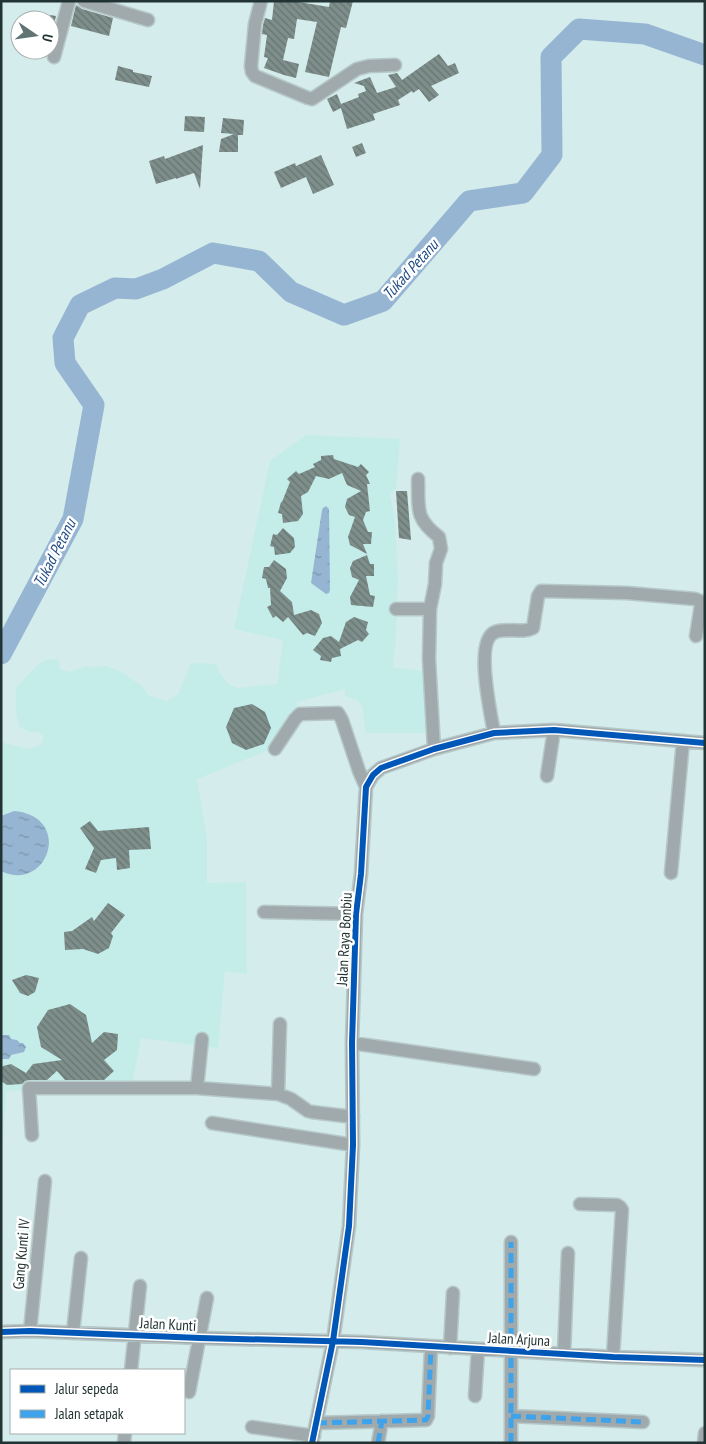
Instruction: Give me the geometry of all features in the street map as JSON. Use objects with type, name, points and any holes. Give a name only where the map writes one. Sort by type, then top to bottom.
[{"type":"street","points":[[60,35],[69,1]]},
{"type":"street","points":[[85,1],[148,20]]},
{"type":"street","points":[[261,1],[251,66],[255,76],[310,99],[358,69],[369,66],[395,65]]},
{"type":"street","points":[[418,479],[419,515],[426,528],[439,537],[441,549],[436,563],[435,584],[430,609],[429,659],[434,749]]},
{"type":"street","points":[[494,733],[485,670],[485,650],[489,637],[497,631],[528,630],[533,628],[538,596],[541,591],[627,593],[695,599],[700,601],[701,605],[696,636]]},
{"type":"street","points":[[396,609],[430,609]]},
{"type":"street","points":[[275,749],[300,714],[338,713],[366,787]]},
{"type":"street","points":[[366,787],[373,775],[381,768],[434,749],[494,733],[554,730],[705,743]]},
{"type":"street","points":[[547,776],[554,730]]},
{"type":"street","points":[[671,873],[683,741]]},
{"type":"street","name":"Jalan Raya Bonbiu","points":[[313,1439],[333,1341],[349,1226],[353,1145],[352,1043],[356,914],[361,874],[366,787]]},
{"type":"street","points":[[264,912],[356,914]]},
{"type":"street","points":[[278,1094],[280,1024]]},
{"type":"street","points":[[197,1088],[202,1039]]},
{"type":"street","points":[[352,1043],[534,1069]]},
{"type":"street","points":[[32,1135],[29,1088],[197,1088],[278,1094],[292,1099],[308,1111],[353,1117]]},
{"type":"street","points":[[212,1123],[353,1145]]},
{"type":"street","name":"Gang Kunti IV","points":[[30,1331],[45,1181]]},
{"type":"street","points":[[580,1204],[620,1206],[622,1210],[613,1357]]},
{"type":"street","points":[[511,1242],[511,1443]]},
{"type":"street","points":[[564,1354],[568,1253]]},
{"type":"street","points":[[73,1333],[81,1258]]},
{"type":"street","points":[[131,1369],[140,1286]]},
{"type":"street","points":[[450,1348],[453,1293]]},
{"type":"street","points":[[189,1392],[208,1298]]},
{"type":"street","name":"Jalan Kunti","points":[[1,1332],[30,1331],[333,1341]]},
{"type":"street","name":"Jalan Arjuna","points":[[333,1341],[613,1357],[705,1360]]},
{"type":"street","points":[[317,1423],[422,1421],[427,1418],[431,1346]]},
{"type":"street","points":[[475,1396],[478,1349]]},
{"type":"street","points":[[511,1416],[643,1422]]},
{"type":"street","points":[[378,1443],[382,1421]]},
{"type":"street","points":[[252,1427],[313,1439]]},
{"type":"street","points":[[704,1443],[705,1433]]},
{"type":"shaded area","points":[[306,435],[400,439],[396,488],[390,495],[395,518],[398,578],[393,667],[426,672],[426,733],[366,733],[362,706],[357,700],[345,696],[345,689],[297,702],[298,710],[269,750],[197,779],[207,838],[207,883],[246,882],[247,974],[225,971],[218,1048],[141,1038],[132,1085],[6,1091],[1,1151],[1,742],[27,749],[41,745],[44,737],[38,732],[30,732],[19,727],[16,711],[16,688],[33,669],[45,660],[59,659],[60,669],[70,672],[84,667],[105,666],[120,671],[143,687],[149,696],[167,701],[178,694],[191,663],[217,664],[219,672],[224,679],[230,685],[238,688],[277,684],[283,640],[234,629],[270,461]]},
{"type":"water","points":[[326,506],[329,509],[330,590],[326,594],[311,583],[322,510]]},
{"type":"water","points":[[14,811],[33,816],[44,826],[49,838],[48,852],[42,863],[31,872],[18,875],[1,871],[1,816]]},
{"type":"water","points":[[2,1035],[9,1035],[11,1039],[23,1043],[26,1047],[24,1052],[11,1055],[9,1059],[2,1059]]},
{"type":"building","points":[[274,1],[293,1],[329,7],[330,1],[353,1],[346,28],[341,27],[329,77],[305,72],[317,22],[297,19],[294,39],[288,38],[283,60],[299,64],[296,78],[264,68],[268,58],[264,57],[267,35],[262,34],[263,25],[265,18],[272,20]]},
{"type":"building","points":[[76,5],[82,9],[113,18],[109,36],[71,26]]},
{"type":"building","points":[[439,54],[448,66],[455,63],[459,73],[431,86],[439,95],[429,102],[419,89],[413,93],[412,91],[398,100],[400,105],[373,114],[375,120],[347,129],[341,108],[333,112],[327,99],[337,94],[341,104],[359,97],[358,94],[366,91],[364,86],[354,83],[370,77],[377,93],[396,87],[388,75],[397,73],[402,80]]},
{"type":"building","points":[[118,66],[133,70],[133,72],[152,76],[149,87],[115,80]]},
{"type":"building","points":[[185,116],[205,117],[204,132],[184,131]]},
{"type":"building","points":[[223,118],[244,120],[243,135],[238,135],[238,152],[219,152],[221,139],[234,134],[221,133]]},
{"type":"building","points":[[362,143],[366,153],[356,157],[352,147]]},
{"type":"building","points":[[203,145],[200,189],[194,173],[156,184],[149,161],[164,156],[165,159]]},
{"type":"building","points":[[321,155],[334,185],[313,194],[306,177],[281,188],[274,172],[295,163],[296,166]]},
{"type":"building","points":[[333,455],[334,459],[358,467],[361,464],[369,472],[366,475],[370,484],[367,484],[370,511],[366,512],[363,520],[368,532],[372,532],[371,544],[363,544],[367,554],[350,545],[348,537],[355,517],[349,515],[345,507],[347,499],[361,491],[347,485],[342,473],[329,479],[316,476],[308,492],[301,496],[303,514],[298,521],[283,523],[282,514],[278,513],[290,482],[287,479],[296,471],[299,474],[315,467],[313,464],[321,460],[321,456]]},
{"type":"building","points":[[396,491],[407,491],[411,540],[399,538]]},
{"type":"building","points":[[283,528],[294,538],[295,547],[290,553],[275,555],[274,547],[270,546],[273,534],[277,535]]},
{"type":"building","points":[[367,555],[370,564],[374,564],[374,576],[366,576],[370,595],[375,596],[373,607],[351,605],[350,597],[359,580],[352,577],[350,568],[353,561]]},
{"type":"building","points":[[274,560],[286,569],[287,578],[280,591],[292,602],[294,615],[311,610],[319,614],[322,623],[315,636],[307,633],[303,635],[288,617],[283,622],[276,616],[273,618],[267,607],[271,605],[270,588],[268,588],[266,579],[262,578],[264,567],[269,567]]},
{"type":"building","points":[[354,617],[368,622],[366,630],[369,634],[362,642],[358,640],[340,649],[341,656],[332,658],[331,662],[320,660],[321,656],[313,650],[323,638],[331,636],[339,642],[346,622]]},
{"type":"building","points":[[252,704],[265,712],[271,728],[264,744],[246,750],[232,743],[226,727],[234,708]]},
{"type":"building","points":[[90,821],[98,831],[149,827],[151,849],[129,850],[130,868],[117,870],[116,858],[101,860],[96,873],[85,869],[94,848],[80,828]]},
{"type":"building","points":[[108,903],[125,915],[111,933],[113,936],[109,948],[98,954],[83,949],[65,950],[64,932],[72,931],[92,917],[94,921]]},
{"type":"building","points":[[26,975],[39,978],[35,992],[28,996],[20,993],[12,980]]},
{"type":"building","points":[[70,1004],[86,1015],[92,1043],[104,1032],[118,1034],[117,1050],[104,1060],[114,1071],[104,1080],[65,1080],[57,1071],[47,1080],[29,1080],[22,1084],[7,1085],[1,1081],[1,1069],[3,1066],[11,1064],[26,1073],[33,1064],[62,1060],[41,1047],[37,1027],[48,1010]]},
{"type":"waterway","name":"Tukad Petanu","points":[[1,654],[73,519],[94,405],[65,363],[63,338],[80,305],[115,288],[136,289],[163,279],[213,253],[259,261],[291,292],[344,315],[383,301],[469,201],[523,193],[552,155],[551,57],[579,29],[645,34],[705,55]]},
{"type":"marked path","points":[[511,1242],[511,1443]]},
{"type":"marked path","points":[[317,1423],[426,1420],[428,1416],[431,1347]]},
{"type":"marked path","points":[[511,1416],[643,1422]]},
{"type":"marked path","points":[[378,1443],[382,1421]]},
{"type":"cycle path","points":[[312,1443],[333,1341],[349,1226],[353,1145],[352,1043],[356,914],[361,874],[366,787],[373,775],[381,768],[434,749],[494,733],[554,730],[705,743]]},
{"type":"cycle path","points":[[1,1332],[30,1331],[362,1342],[613,1357],[705,1360]]}]
